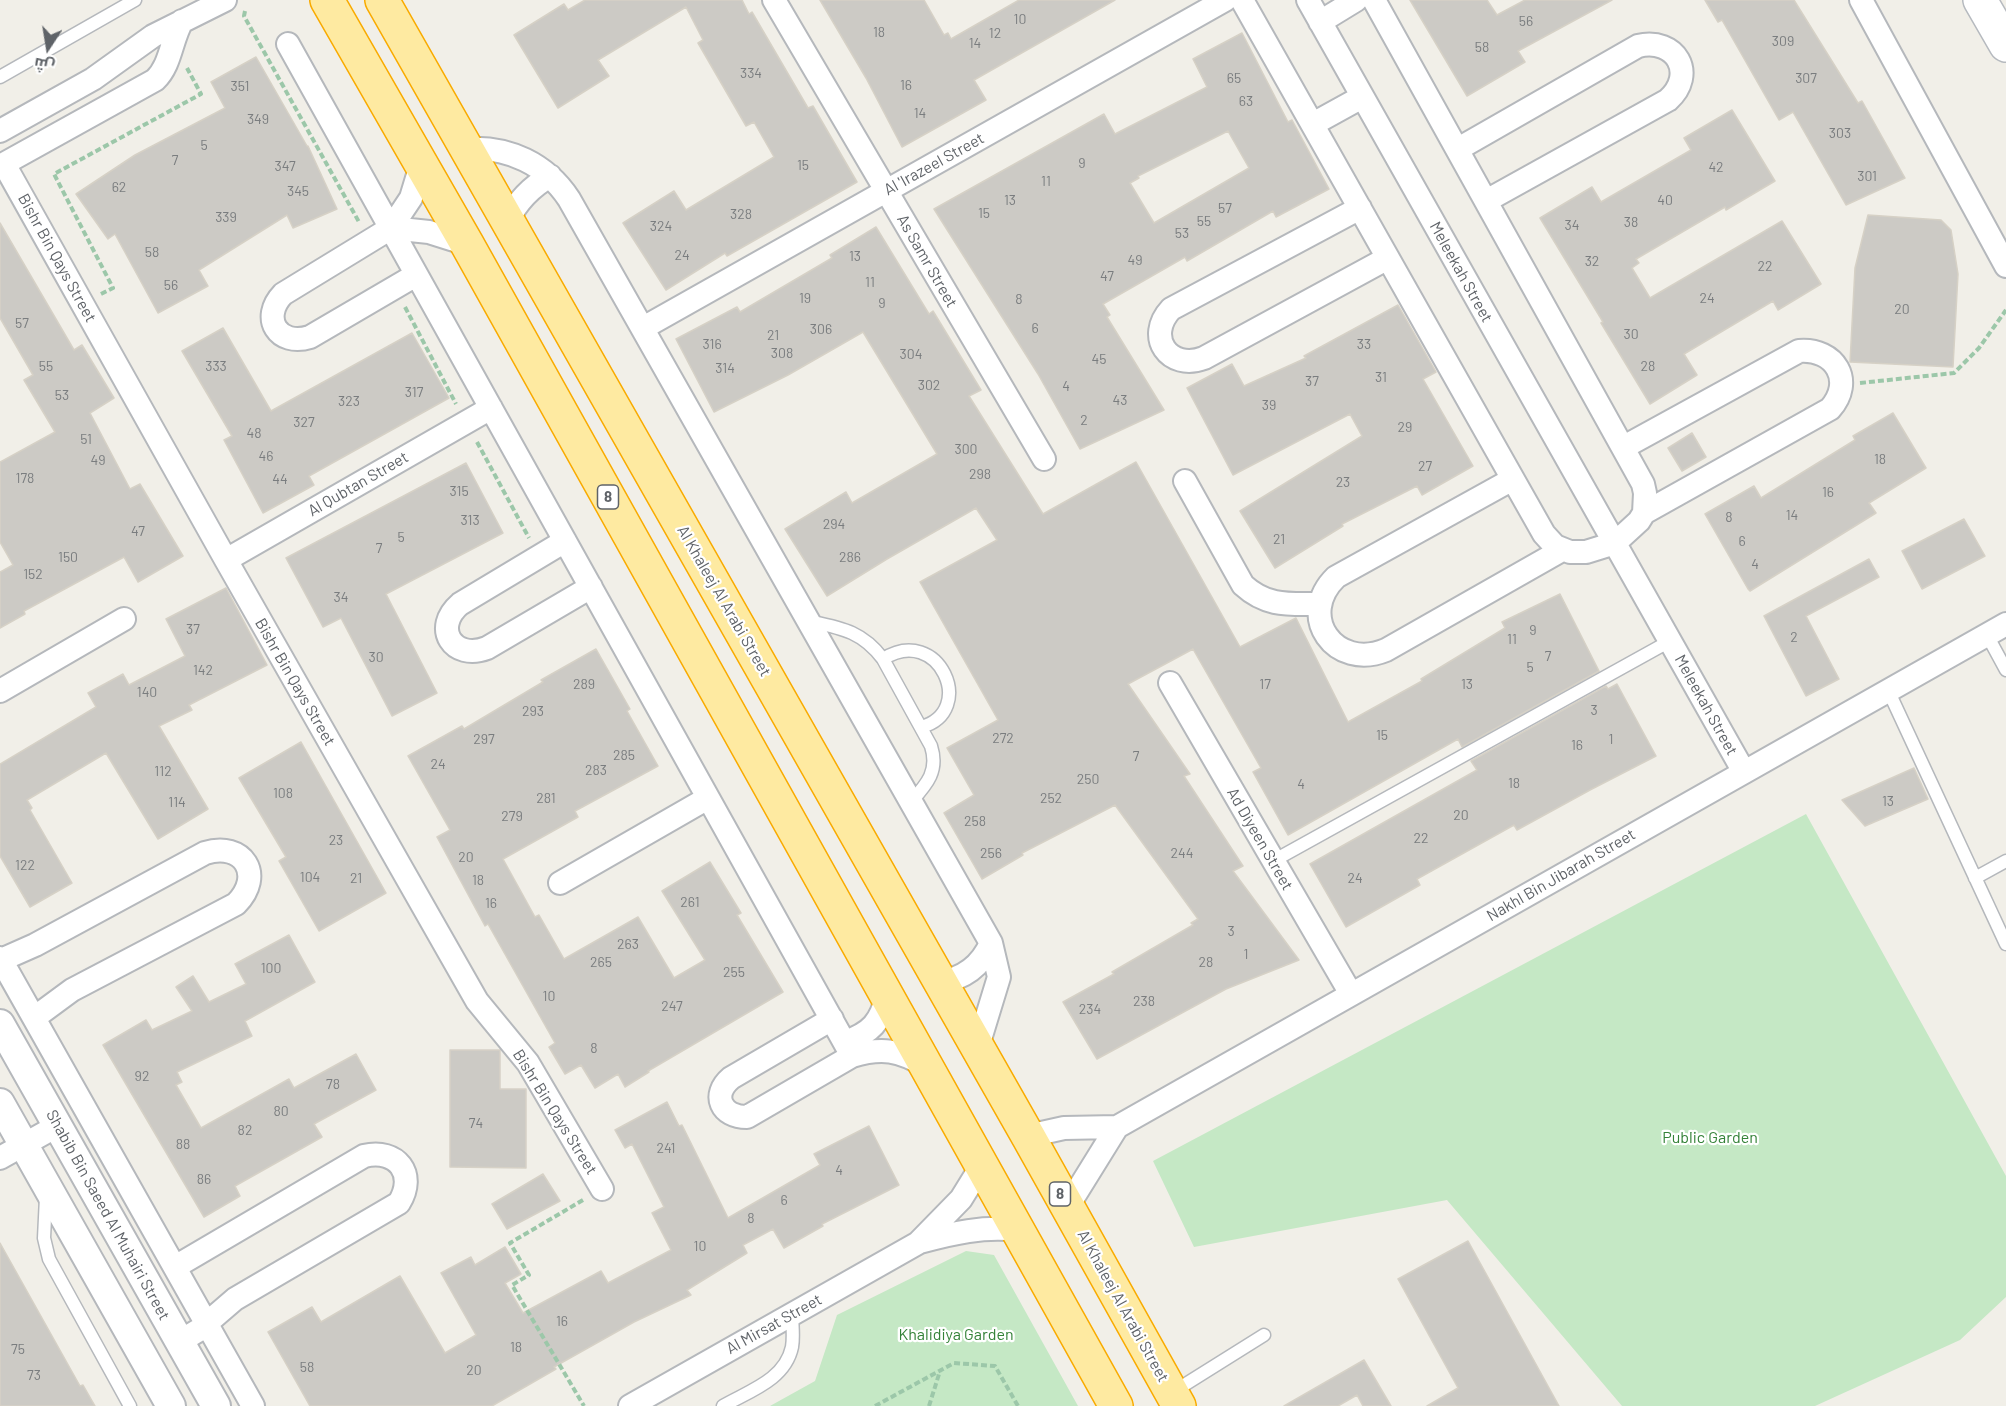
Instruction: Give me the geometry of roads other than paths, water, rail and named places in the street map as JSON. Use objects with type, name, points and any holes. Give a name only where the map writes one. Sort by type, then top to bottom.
[{"type":"highway","name":"8","points":[[327,0],[467,244],[1116,1406]]},
{"type":"highway","name":"Al Khaleej Al Arabi Street","points":[[382,0],[1068,1206],[1175,1399]]},
{"type":"main road","points":[[1980,0],[2006,45]]},
{"type":"street","points":[[0,131],[93,79],[143,42],[225,0]]},
{"type":"street","name":"As Samr Street","points":[[774,0],[1044,459]]},
{"type":"street","name":"Al 'Irazeel Street","points":[[643,328],[1225,0]]},
{"type":"street","points":[[1242,0],[1544,534],[1549,541],[1562,550],[1586,552],[1615,543],[1639,521],[1644,513],[1823,413],[1836,402],[1842,385],[1841,376],[1832,361],[1817,351],[1799,351],[1624,447]]},
{"type":"street","name":"Meleekah Street","points":[[1308,0],[1744,772]]},
{"type":"street","points":[[1320,22],[1356,0]]},
{"type":"street","points":[[1374,0],[1624,447],[1643,484],[1644,513]]},
{"type":"street","points":[[1861,0],[2006,266]]},
{"type":"street","points":[[2,165],[149,84],[161,74],[182,21]]},
{"type":"street","points":[[143,42],[158,51],[161,59],[161,74]]},
{"type":"street","points":[[1458,149],[1638,46],[1647,44],[1665,47],[1678,61],[1681,69],[1679,87],[1668,100],[1486,201]]},
{"type":"street","points":[[288,45],[848,1049]]},
{"type":"street","points":[[1313,124],[1362,97]]},
{"type":"street","points":[[467,149],[494,149],[512,154],[550,176],[569,199],[643,328],[991,943],[999,977],[977,1049]]},
{"type":"street","name":"Bishr Bin Qays Street","points":[[2,165],[477,1001],[528,1063],[602,1189]]},
{"type":"street","points":[[417,275],[310,337],[300,340],[288,339],[279,333],[273,324],[272,313],[275,302],[283,294],[390,228],[411,198],[421,165]]},
{"type":"street","points":[[508,220],[520,199],[539,182],[550,176]]},
{"type":"street","points":[[1360,208],[1171,309],[1165,316],[1159,333],[1165,350],[1178,360],[1187,362],[1204,358],[1388,258]]},
{"type":"street","points":[[390,228],[429,232],[467,244]]},
{"type":"street","name":"Al Qubtan Street","points":[[226,560],[491,408]]},
{"type":"street","points":[[1513,479],[1336,577],[1328,584],[1320,604],[1322,626],[1326,635],[1334,644],[1353,655],[1376,655],[1562,550]]},
{"type":"street","points":[[1185,481],[1243,585],[1253,595],[1279,604],[1320,604]]},
{"type":"street","points":[[565,541],[460,604],[451,612],[446,623],[447,635],[454,645],[464,651],[476,652],[591,587]]},
{"type":"street","points":[[0,691],[124,618]]},
{"type":"street","name":"Nakhl Bin Jibarah Street","points":[[1028,1136],[1064,1128],[1117,1127],[1996,629]]},
{"type":"street","name":"Ad Diyeen Street","points":[[1170,683],[1351,994]]},
{"type":"street","points":[[560,883],[708,798]]},
{"type":"street","points":[[34,1018],[72,990],[236,904],[246,894],[250,882],[249,869],[242,858],[231,851],[218,849],[205,854],[35,945],[0,959],[254,1406]]},
{"type":"street","points":[[939,982],[951,981],[971,971],[986,954],[991,943]]},
{"type":"street","points":[[832,1019],[724,1084],[720,1094],[727,1112],[736,1117],[747,1117],[848,1049],[874,1026],[883,1011],[887,995]]},
{"type":"street","name":"Shabib Bin Saeed Al Muhairi Street","points":[[0,1024],[216,1406]]},
{"type":"street","points":[[848,1049],[890,1051],[909,1056],[926,1066]]},
{"type":"street","points":[[0,1102],[12,1151],[47,1186],[171,1406]]},
{"type":"street","points":[[12,1151],[57,1126]]},
{"type":"street","name":"Nakhl Bin Jibarah Street","points":[[1068,1206],[1117,1127]]},
{"type":"street","name":"Shabib Bin Saeed Al Muhairi Street","points":[[174,1267],[364,1156],[387,1155],[397,1161],[404,1170],[407,1182],[405,1193],[399,1203],[235,1299],[207,1324],[179,1342]]},
{"type":"street","name":"Al Mirsat Street","points":[[918,1243],[961,1199],[982,1165]]},
{"type":"street","name":"Al Mirsat Street","points":[[630,1406],[918,1243],[960,1231],[996,1228],[1018,1230]]},
{"type":"lane","points":[[0,77],[135,0]]},
{"type":"lane","points":[[808,621],[860,635],[876,648],[883,658],[932,746],[933,770],[927,783],[911,802]]},
{"type":"lane","points":[[1996,629],[2006,670]]},
{"type":"lane","points":[[1273,861],[1670,641]]},
{"type":"lane","points":[[883,658],[908,649],[918,651],[937,662],[944,671],[950,692],[944,714],[921,727]]},
{"type":"lane","points":[[1888,690],[2006,944]]},
{"type":"lane","points":[[1975,878],[2006,861]]},
{"type":"lane","points":[[47,1186],[43,1226],[45,1248],[49,1259],[130,1406]]},
{"type":"lane","points":[[723,1406],[779,1372],[788,1359],[792,1344],[792,1313]]},
{"type":"lane","points":[[1175,1399],[1264,1335]]},
{"type":"park label","name":"Public Garden","points":[[1710,1138]]},
{"type":"park label","name":"Khalidiya Garden","points":[[956,1335]]}]
